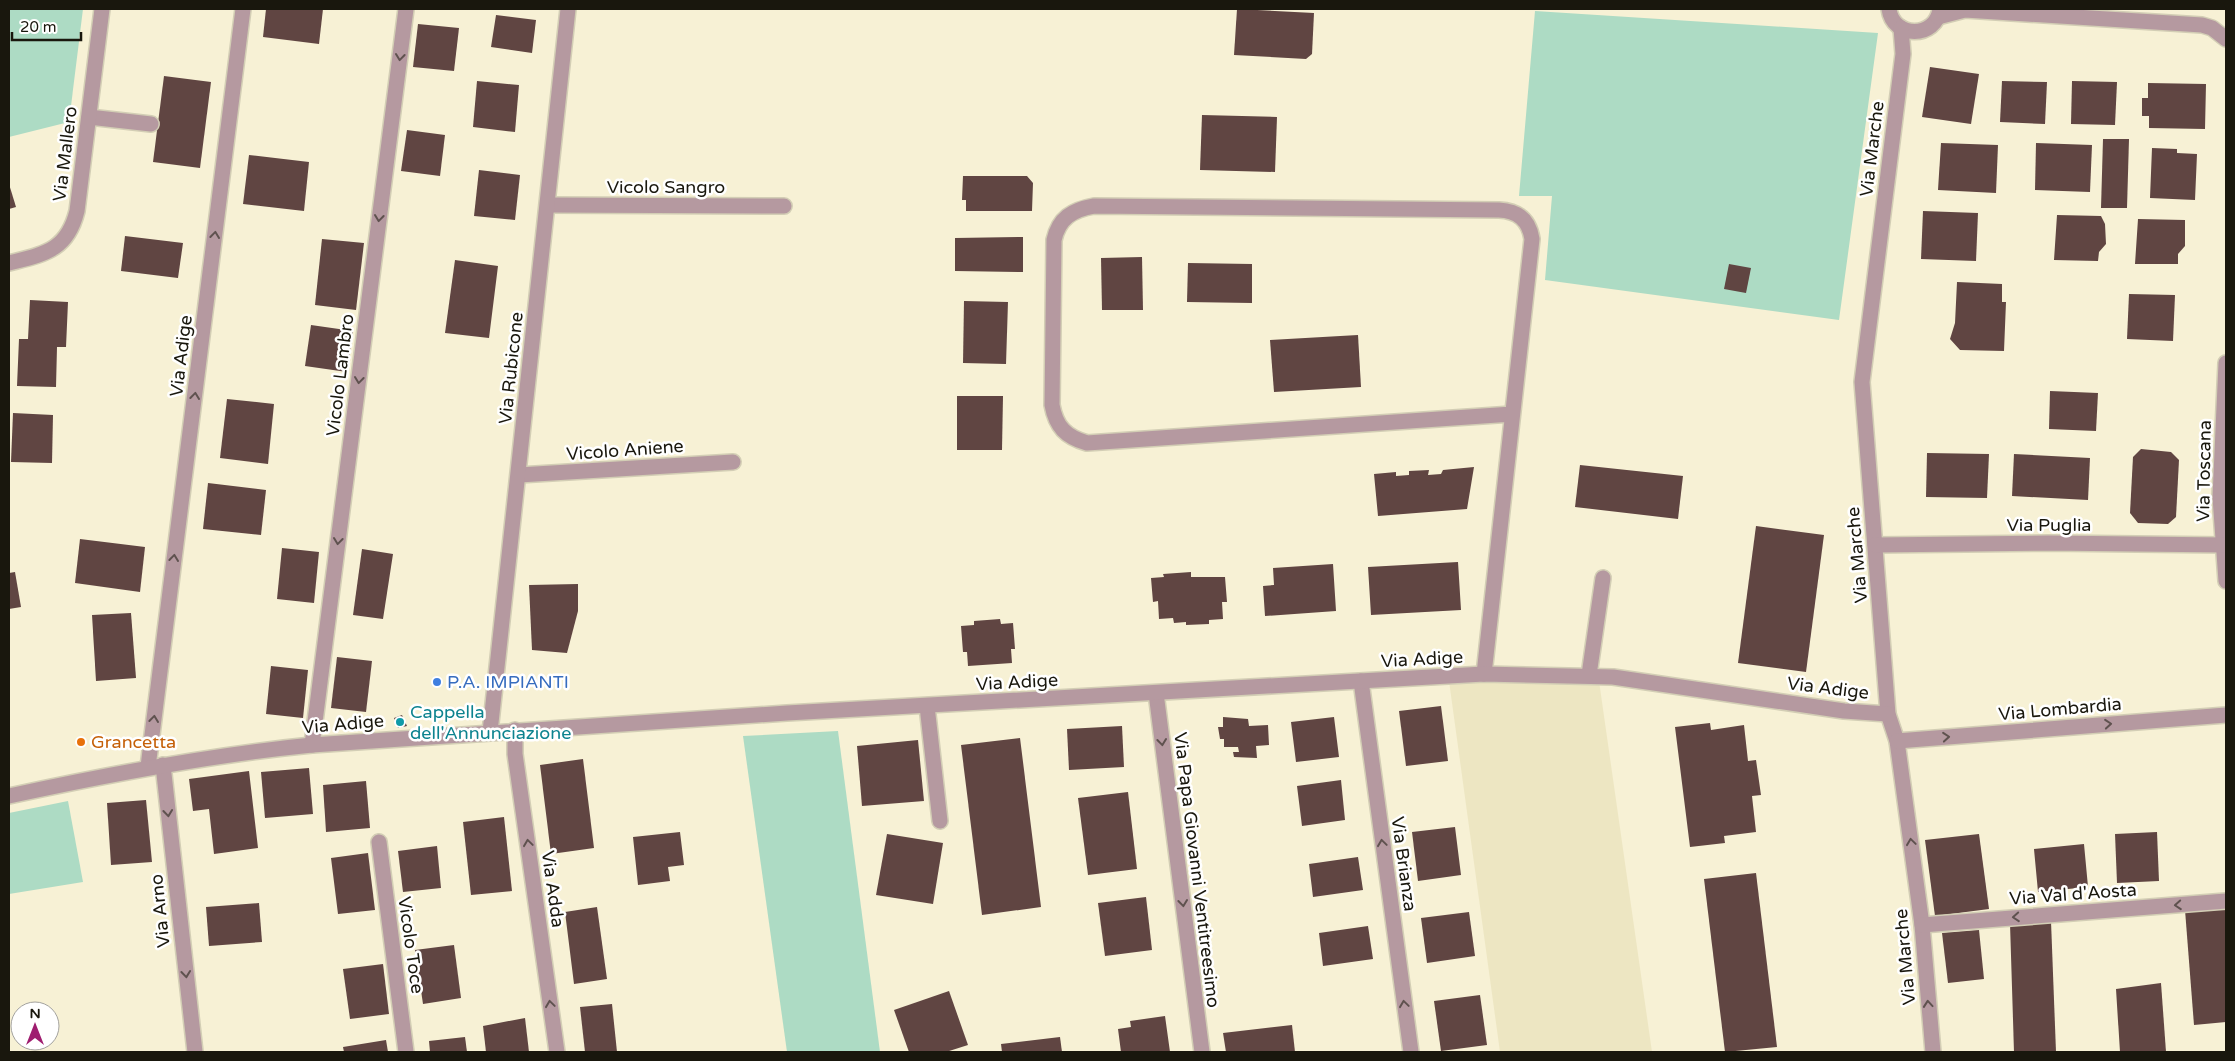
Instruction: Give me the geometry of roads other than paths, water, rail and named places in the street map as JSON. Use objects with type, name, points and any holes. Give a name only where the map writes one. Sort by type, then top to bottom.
[{"type":"street","name":"Via Mallero","points":[[9,263],[48,252],[67,237],[74,226],[78,211],[102,9]]},
{"type":"street","name":"Via Adige","points":[[155,766],[244,9]]},
{"type":"street","name":"Vicolo Lambro","points":[[312,745],[406,9]]},
{"type":"street","name":"Via Rubicone","points":[[490,732],[568,9]]},
{"type":"street","points":[[1876,9],[1890,12],[1907,30],[1926,30],[1939,13],[1964,9],[2202,25],[2225,35]]},
{"type":"street","name":"Via Marche","points":[[1907,30],[1862,382],[1888,714],[1897,741],[1922,925],[1932,1052]]},
{"type":"street","points":[[89,117],[150,124]]},
{"type":"street","name":"Vicolo Sangro","points":[[548,205],[784,206]]},
{"type":"street","points":[[1484,674],[1532,239],[1530,229],[1518,214],[1499,210],[1094,206],[1071,212],[1057,228],[1054,240],[1052,405],[1054,419],[1059,428],[1067,435],[1079,440],[1087,443],[1512,414]]},
{"type":"street","name":"Via Toscana","points":[[2226,363],[2220,497],[2226,581]]},
{"type":"street","name":"Vicolo Aniene","points":[[519,475],[733,462]]},
{"type":"street","name":"Via Puglia","points":[[1874,545],[2048,543],[2224,545]]},
{"type":"street","points":[[1589,675],[1603,578]]},
{"type":"street","name":"Via Adige","points":[[9,796],[155,766],[245,752],[312,745],[515,730],[1484,674],[1589,675],[1844,711],[1888,714]]},
{"type":"street","name":"Via Brianza","points":[[1361,681],[1411,1052]]},
{"type":"street","name":"Via Papa Giovanni Ventitreesimo","points":[[1156,693],[1202,1052]]},
{"type":"street","points":[[927,706],[940,821]]},
{"type":"street","name":"Via Lombardia","points":[[1897,741],[2226,715]]},
{"type":"street","name":"Via Adda","points":[[515,730],[515,754],[557,1052]]},
{"type":"street","name":"Via Arno","points":[[155,766],[195,1052]]},
{"type":"street","name":"Vicolo Toce","points":[[378,842],[406,1052]]},
{"type":"street","name":"Via Val d'Aosta","points":[[1922,925],[2226,901]]},
{"type":"place","name":"P.A. IMPIANTI","points":[[437,682]]},
{"type":"place","name":"Cappella dell'Annunciazione","points":[[400,722]]},
{"type":"place","name":"Grancetta","points":[[81,742]]}]
